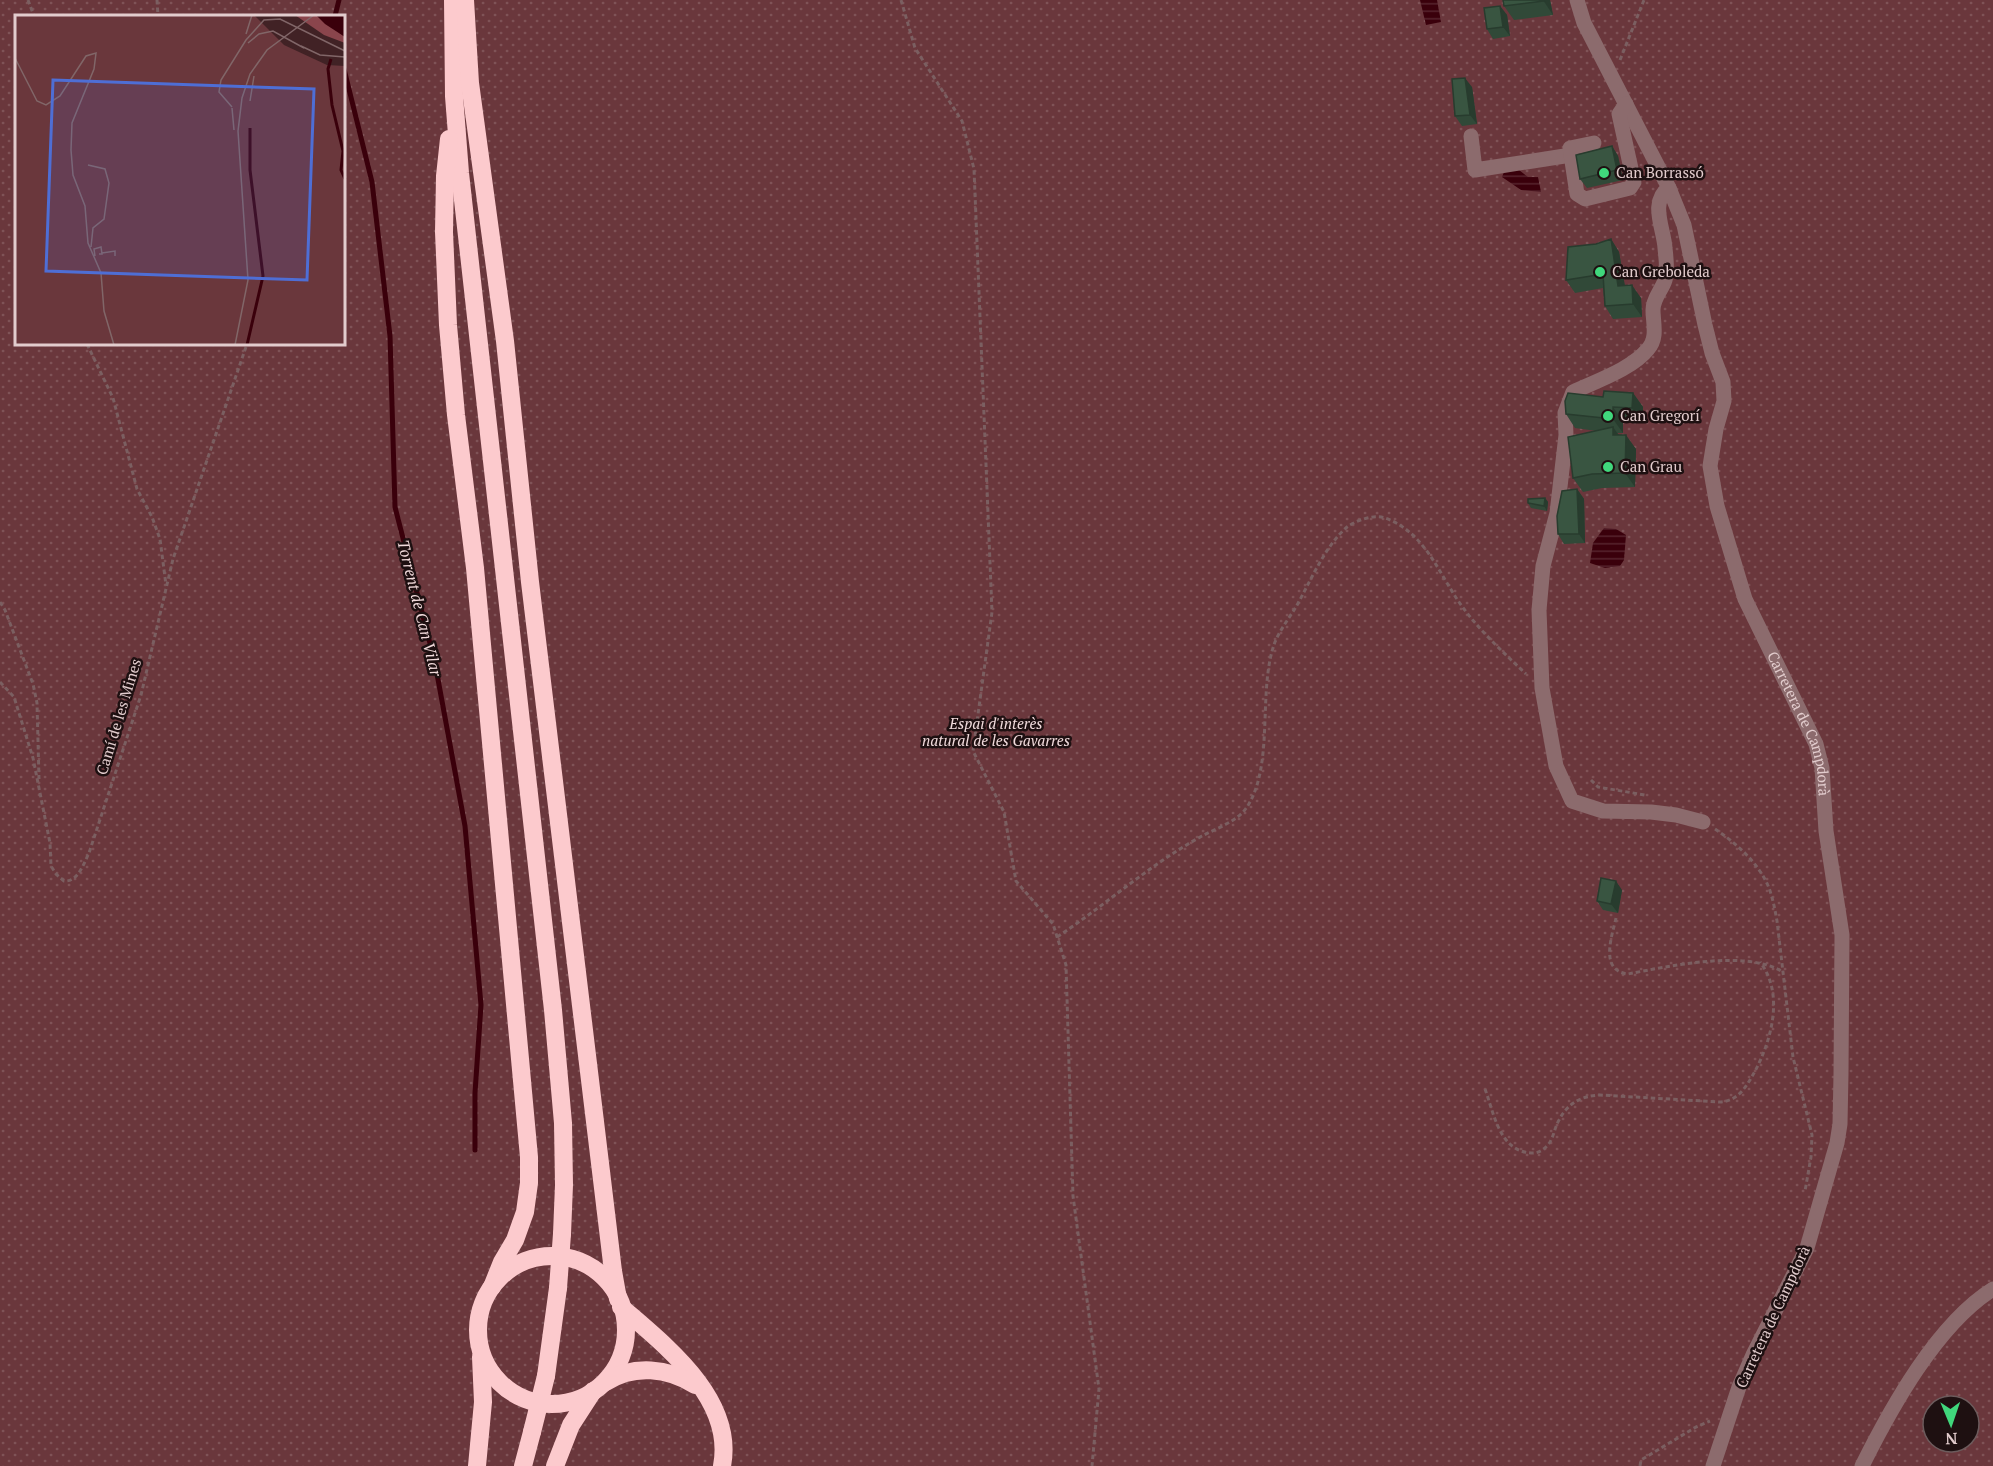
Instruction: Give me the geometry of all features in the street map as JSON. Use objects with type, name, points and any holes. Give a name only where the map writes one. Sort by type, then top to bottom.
[{"type":"highway","points":[[453,0],[454,96],[469,263],[552,1010],[562,1123],[564,1185],[558,1288],[546,1376],[523,1466]]},
{"type":"highway","points":[[465,0],[470,83],[503,329],[611,1259],[625,1323],[624,1346],[614,1369],[596,1389],[571,1425],[555,1466]]},
{"type":"highway","points":[[454,96],[445,176],[444,232],[448,325],[456,415],[475,568],[529,1157],[529,1183],[525,1212],[515,1240],[482,1304],[478,1323],[483,1402],[477,1466]]},
{"type":"highway","points":[[492,1287],[505,1273],[521,1263],[539,1258],[559,1257],[577,1261],[594,1270],[608,1283],[620,1303],[678,1359],[703,1390],[715,1410],[722,1429],[722,1466]]},
{"type":"highway","points":[[481,1352],[492,1375],[511,1392],[522,1398],[546,1404],[559,1404],[577,1399],[613,1377],[626,1372],[652,1370],[681,1377],[703,1390]]},
{"type":"street","name":"Carretera de Campdorà","points":[[1577,0],[1584,23],[1669,188],[1684,225],[1705,325],[1723,382],[1725,401],[1716,429],[1710,466],[1717,506],[1745,599],[1774,662],[1807,721],[1816,744],[1822,768],[1826,831],[1842,935],[1841,1091],[1838,1143],[1807,1248],[1753,1355],[1713,1466]]},
{"type":"street","points":[[1594,143],[1570,147],[1577,194],[1585,199],[1630,188],[1634,182],[1619,114],[1626,104]]},
{"type":"street","points":[[1472,136],[1474,170],[1571,155]]},
{"type":"street","points":[[1669,188],[1662,194],[1658,204],[1667,271],[1654,303],[1654,336],[1651,346],[1633,363],[1573,392],[1565,412],[1566,435],[1557,513],[1543,566],[1540,588],[1542,688],[1556,766],[1572,801],[1603,811],[1651,812],[1703,822]]},
{"type":"street","points":[[1862,1466],[1898,1399],[1938,1342],[1962,1314],[1993,1289]]},
{"type":"path","points":[[28,0],[34,15]]},
{"type":"path","points":[[157,0],[158,15]]},
{"type":"path","points":[[901,0],[915,48],[962,120],[974,169],[992,612],[973,751],[1004,812],[1016,881],[1053,924],[1066,965],[1073,1196],[1099,1389],[1092,1466]]},
{"type":"path","points":[[1612,78],[1644,0]]},
{"type":"path","points":[[87,345],[113,398],[137,489],[152,517],[160,539],[166,587]]},
{"type":"path","name":"Camí de les Mines","points":[[0,682],[14,697],[33,758],[50,843],[51,866],[64,881],[70,881],[76,877],[89,853],[141,695],[173,559],[247,345]]},
{"type":"path","points":[[1057,937],[1090,915],[1129,883],[1181,848],[1235,819],[1246,809],[1256,792],[1261,770],[1270,666],[1276,642],[1333,542],[1348,526],[1363,518],[1382,517],[1404,526],[1419,540],[1478,626],[1493,644],[1542,688]]},
{"type":"path","points":[[0,602],[33,684],[37,703],[39,788]]},
{"type":"path","points":[[1703,822],[1729,839],[1749,858],[1765,880],[1773,899],[1793,1057],[1812,1136],[1811,1157],[1804,1195]]},
{"type":"path","points":[[1616,918],[1609,957],[1614,968],[1622,973],[1735,960],[1772,965],[1783,972]]},
{"type":"path","points":[[1485,1089],[1497,1124],[1506,1140],[1518,1150],[1531,1153],[1546,1147],[1551,1141],[1559,1119],[1568,1107],[1582,1097],[1600,1095],[1720,1102],[1732,1100],[1748,1083],[1769,1041],[1773,1016],[1771,989],[1768,976],[1760,962]]},
{"type":"path","points":[[1640,1466],[1641,1460],[1696,1427],[1730,1414]]},
{"type":"green space","name":"Espai d'interès natural de les Gavarres","points":[[0,0],[1993,0],[1993,1466],[0,1466]]},
{"type":"shaded area","points":[[1420,0],[1437,0],[1441,22],[1426,25]]},
{"type":"shaded area","points":[[1519,170],[1528,177],[1538,177],[1541,192],[1521,190],[1502,177],[1504,172]]},
{"type":"shaded area","points":[[1604,528],[1616,529],[1626,535],[1624,560],[1620,566],[1605,568],[1590,563],[1593,543]]},
{"type":"building","points":[[1503,0],[1543,0],[1544,1],[1504,6]]},
{"type":"building","points":[[1500,6],[1503,27],[1487,29],[1484,8]]},
{"type":"building","points":[[1465,78],[1470,115],[1455,116],[1452,79]]},
{"type":"building","points":[[1612,146],[1617,170],[1580,179],[1576,155]]},
{"type":"building","points":[[1611,239],[1618,286],[1632,285],[1633,304],[1605,306],[1603,274],[1566,280],[1568,247],[1596,244]]},
{"type":"building","points":[[1604,391],[1633,393],[1632,408],[1613,407],[1613,419],[1566,414],[1565,401],[1568,393],[1603,397]]},
{"type":"building","points":[[1613,427],[1613,435],[1626,435],[1625,473],[1592,474],[1573,478],[1568,437]]},
{"type":"building","points":[[1577,489],[1579,534],[1558,534],[1557,516],[1562,491]]},
{"type":"building","points":[[1545,498],[1544,506],[1528,503],[1528,499]]},
{"type":"building","points":[[1601,878],[1616,881],[1611,904],[1597,901]]},
{"type":"waterway","name":"Torrent de Can Vilar","points":[[335,15],[339,0]]},
{"type":"waterway","name":"Torrent de Can Vilar","points":[[345,73],[372,182],[390,336],[395,507],[435,663],[465,826],[481,1005],[475,1093],[475,1150]]},
{"type":"place","name":"Can Borrassó","points":[[1604,173]]},
{"type":"place","name":"Can Greboleda","points":[[1600,272]]},
{"type":"place","name":"Can Gregorí","points":[[1608,416]]},
{"type":"place","name":"Can Grau","points":[[1608,467]]}]
